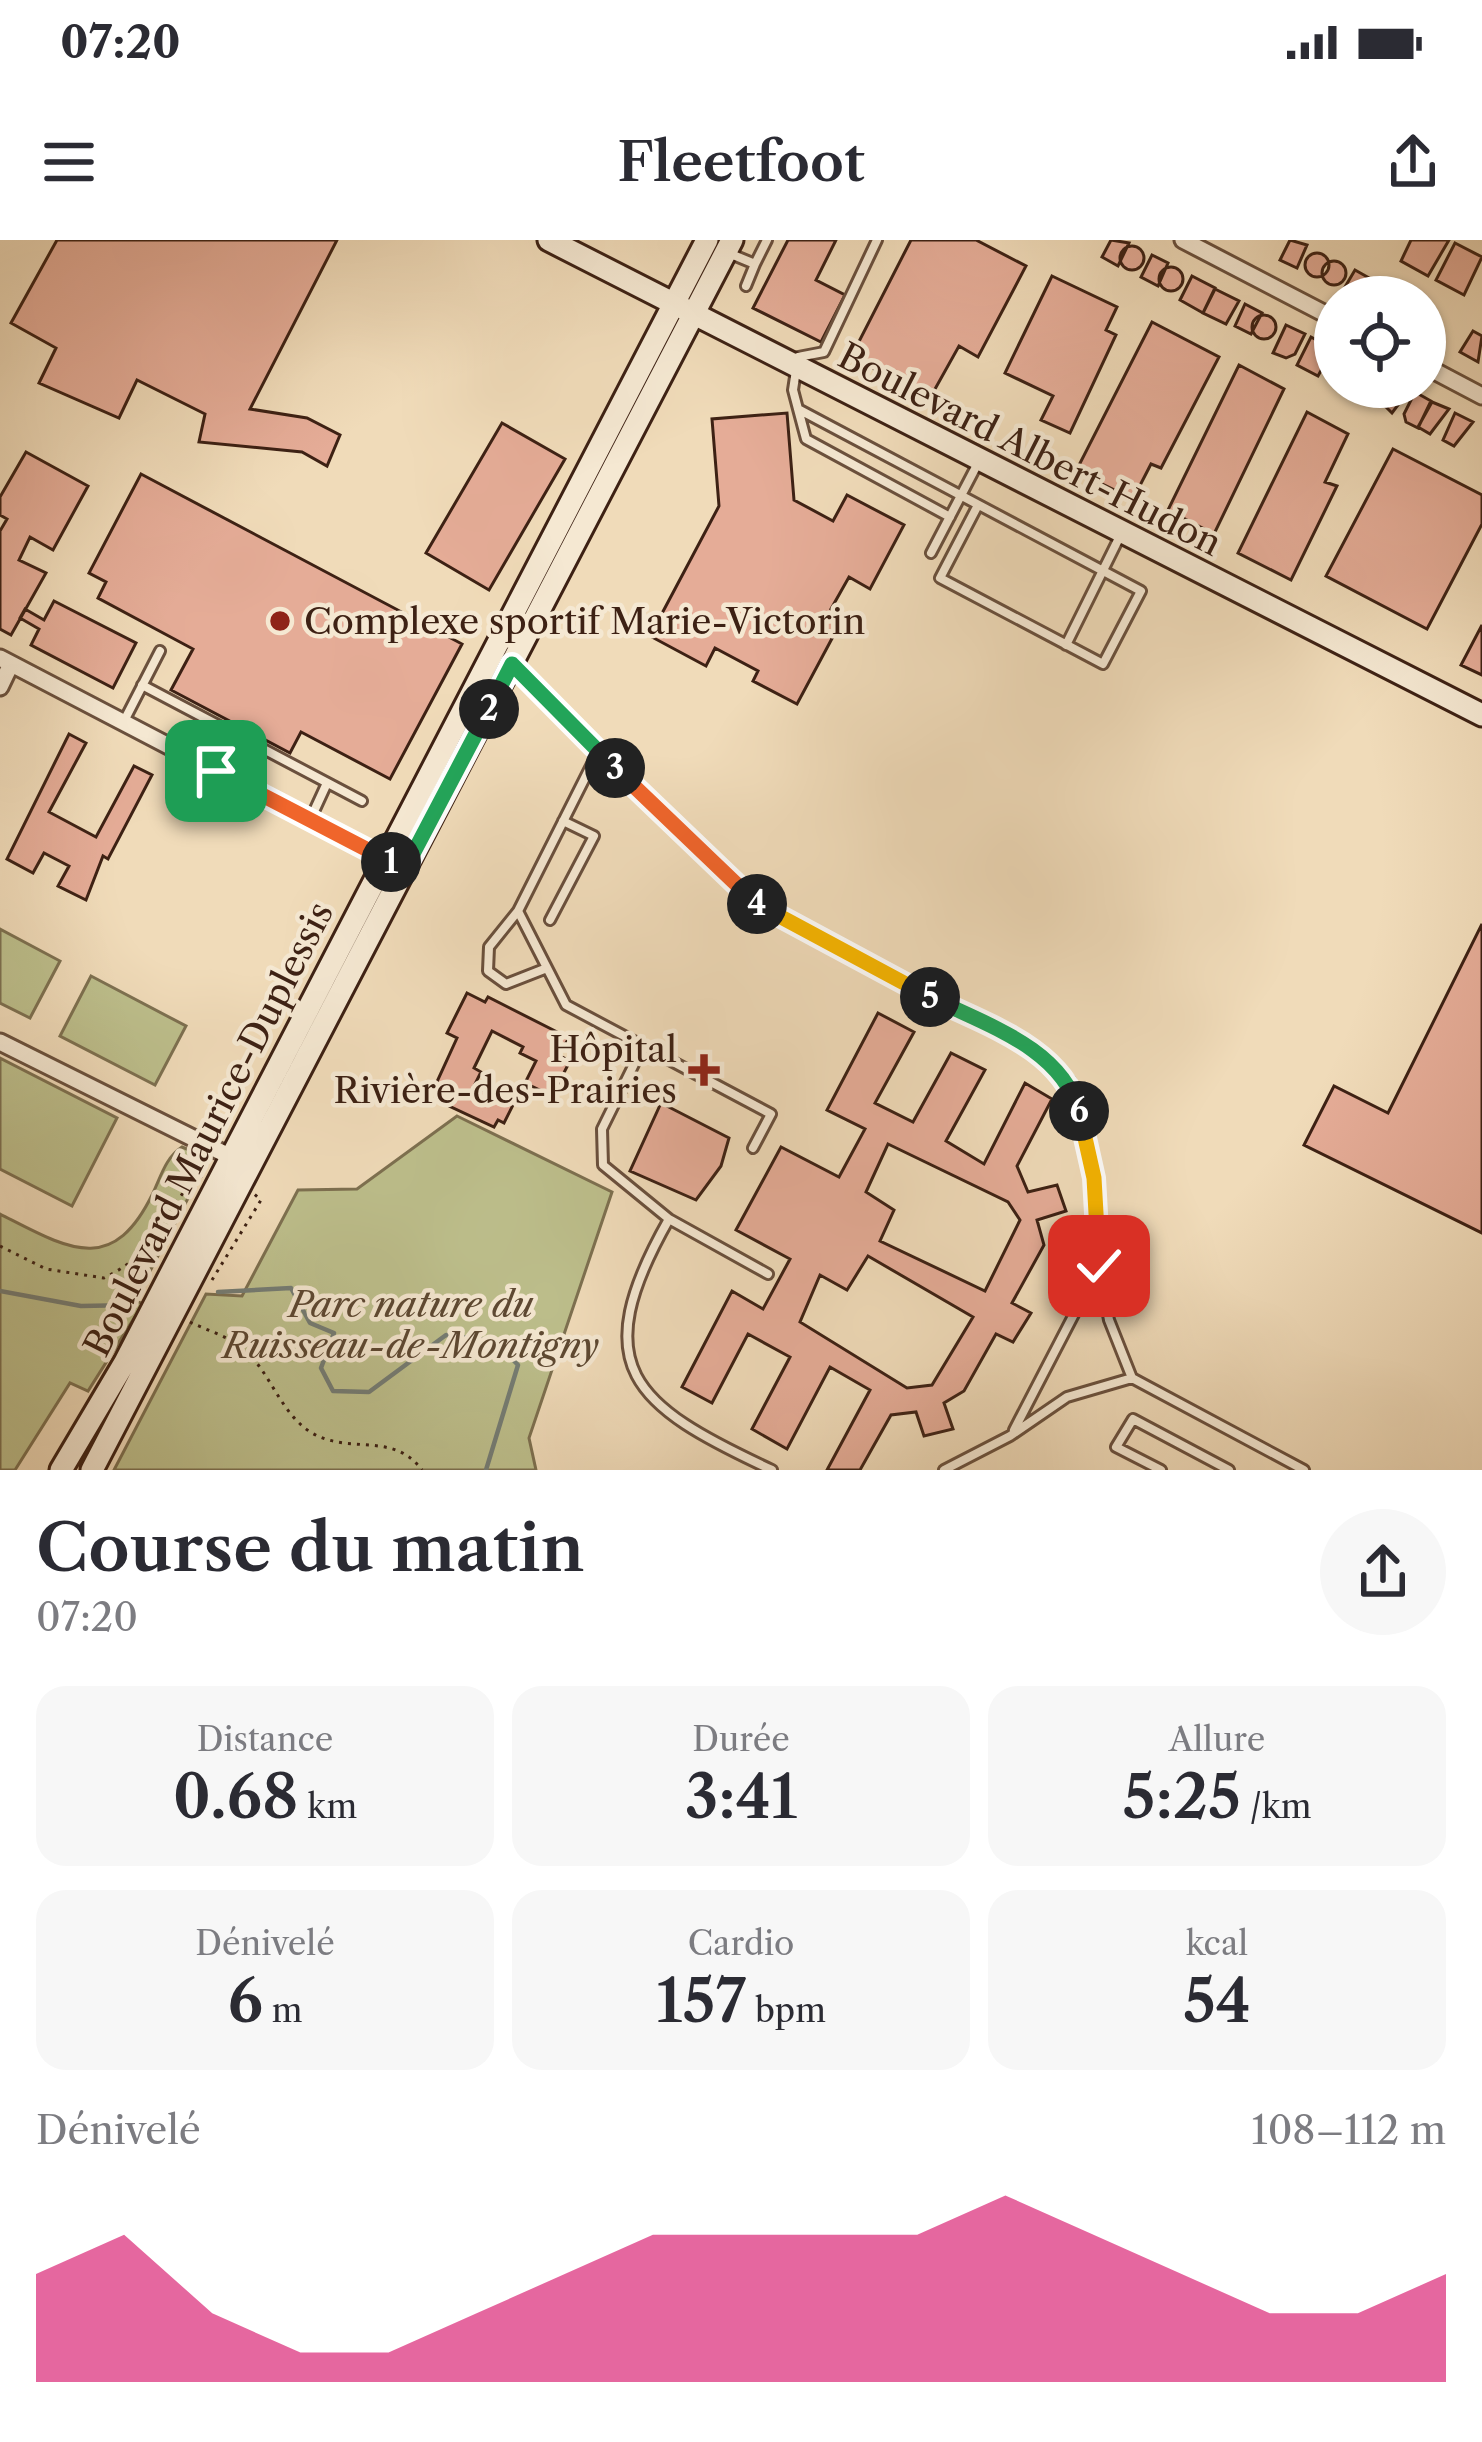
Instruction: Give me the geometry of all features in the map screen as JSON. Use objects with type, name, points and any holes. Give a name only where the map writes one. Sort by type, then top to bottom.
[{"type":"street","name":"Boulevard Albert-Hudon","points":[[549,240],[1482,715]]},
{"type":"street","points":[[1183,240],[1314,309]]},
{"type":"street","name":"Boulevard Maurice-Duplessis","points":[[92,1470],[236,1170],[722,244]]},
{"type":"street","points":[[1446,378],[1482,396]]},
{"type":"street","points":[[0,687],[6,661],[395,864]]},
{"type":"street","points":[[0,1042],[236,1170]]},
{"type":"street","name":"Boulevard Maurice-Duplessis","points":[[62,1470],[236,1170]]},
{"type":"lane","points":[[746,286],[767,240]]},
{"type":"lane","points":[[877,240],[824,352],[798,357],[794,367],[806,439],[950,517]]},
{"type":"lane","points":[[722,244],[755,264]]},
{"type":"lane","points":[[799,409],[1142,591],[1102,664],[940,578],[978,505]]},
{"type":"lane","points":[[931,553],[979,459]]},
{"type":"lane","points":[[1066,645],[1122,532]]},
{"type":"lane","points":[[123,723],[160,651]]},
{"type":"lane","points":[[500,672],[599,752],[739,892],[784,922],[1052,1061],[1070,1081],[1082,1120],[1094,1178],[1099,1266],[1109,1320],[1132,1378],[1304,1470]]},
{"type":"lane","points":[[142,685],[362,801]]},
{"type":"lane","points":[[547,968],[506,984],[488,971],[489,947],[518,910],[599,752]]},
{"type":"lane","points":[[310,820],[327,783]]},
{"type":"lane","points":[[550,920],[594,836],[563,821]]},
{"type":"lane","points":[[518,910],[566,1005],[772,1114],[753,1148]]},
{"type":"lane","points":[[643,1046],[602,1130],[603,1165],[669,1219],[768,1274]]},
{"type":"lane","points":[[669,1219],[628,1304],[625,1356],[641,1389],[666,1413],[772,1470]]},
{"type":"lane","points":[[1010,1436],[1099,1266]]},
{"type":"lane","points":[[944,1470],[1010,1436],[1067,1397],[1132,1378]]},
{"type":"lane","points":[[1161,1470],[1116,1447],[1133,1419],[1229,1470]]},
{"type":"path","points":[[0,1246],[46,1269],[104,1279],[151,1248],[190,1184],[204,1174],[236,1170],[261,1200],[212,1280]]},
{"type":"path","points":[[187,1320],[242,1348],[296,1421],[316,1436],[386,1444],[410,1453],[422,1470]]},
{"type":"green space","points":[[0,929],[60,961],[30,1018],[0,1003]]},
{"type":"green space","points":[[91,976],[186,1026],[155,1085],[60,1036]]},
{"type":"green space","points":[[0,1058],[117,1118],[72,1206],[0,1169]]},
{"type":"green space","name":"Parc nature du Ruisseau-de-Montigny","points":[[457,1116],[612,1192],[529,1438],[536,1470],[114,1470],[206,1294],[242,1296],[298,1190],[357,1189]]},
{"type":"green space","points":[[182,1147],[209,1158],[135,1300],[143,1304],[88,1391],[70,1383],[15,1470],[0,1470],[0,1214],[67,1245],[104,1246],[137,1220],[168,1161]]},
{"type":"building","points":[[57,240],[337,240],[250,409],[307,418],[340,435],[327,466],[302,452],[199,442],[205,414],[137,380],[119,418],[39,383],[56,348],[11,323]]},
{"type":"building","points":[[788,240],[836,240],[816,280],[845,295],[821,342],[753,308]]},
{"type":"building","points":[[911,240],[976,240],[1026,266],[978,357],[959,346],[930,398],[851,357]]},
{"type":"building","points":[[1111,240],[1129,243],[1118,266],[1102,257]]},
{"type":"building","points":[[1290,240],[1307,245],[1297,268],[1280,260]]},
{"type":"building","points":[[1411,240],[1449,240],[1428,276],[1401,261]]},
{"type":"building","points":[[1455,243],[1482,257],[1464,295],[1446,285],[1446,276],[1438,276]]},
{"type":"building","points":[[1132,246],[1144,258],[1132,270],[1120,258]]},
{"type":"building","points":[[1312,254],[1328,260],[1322,276],[1306,270]]},
{"type":"building","points":[[1152,255],[1168,263],[1158,286],[1141,277]]},
{"type":"building","points":[[1329,262],[1345,268],[1345,276],[1323,276]]},
{"type":"building","points":[[1171,267],[1183,279],[1171,291],[1159,279]]},
{"type":"building","points":[[1052,276],[1117,307],[1106,330],[1116,335],[1070,433],[1041,420],[1053,396],[1005,373]]},
{"type":"building","points":[[1192,276],[1215,288],[1203,313],[1180,300]]},
{"type":"building","points":[[1215,289],[1239,301],[1226,324],[1203,313]]},
{"type":"building","points":[[1245,304],[1262,313],[1251,334],[1235,326]]},
{"type":"building","points":[[1264,315],[1276,327],[1264,339],[1252,327]]},
{"type":"building","points":[[1152,322],[1219,357],[1161,468],[1151,464],[1133,499],[1076,471]]},
{"type":"building","points":[[1286,325],[1305,334],[1295,354],[1286,358],[1273,353]]},
{"type":"building","points":[[1473,331],[1482,336],[1478,362],[1460,352]]},
{"type":"building","points":[[1311,337],[1314,339],[1314,374],[1297,365]]},
{"type":"building","points":[[1239,365],[1284,389],[1214,534],[1168,510]]},
{"type":"building","points":[[1407,408],[1428,408],[1418,428],[1406,422]]},
{"type":"building","points":[[1429,408],[1449,409],[1430,434],[1418,427]]},
{"type":"building","points":[[1307,412],[1348,434],[1325,482],[1337,486],[1291,580],[1238,553]]},
{"type":"building","points":[[787,413],[794,500],[833,521],[847,495],[904,525],[870,589],[849,577],[831,609],[844,616],[797,704],[753,681],[758,671],[715,648],[706,666],[650,636],[719,506],[712,419]]},
{"type":"building","points":[[1455,413],[1473,422],[1454,446],[1443,440]]},
{"type":"building","points":[[502,423],[565,459],[489,590],[426,553]]},
{"type":"building","points":[[1393,449],[1482,495],[1482,524],[1427,629],[1326,576]]},
{"type":"building","points":[[26,452],[88,486],[53,550],[30,537],[19,560],[46,573],[11,635],[0,629],[0,531],[7,519],[0,515],[0,497]]},
{"type":"building","name":"Complexe sportif Marie-Victorin","points":[[141,474],[462,644],[390,779],[301,732],[290,753],[171,690],[193,649],[98,598],[106,582],[89,573]]},
{"type":"building","points":[[54,601],[136,643],[113,688],[31,645],[39,629],[20,618],[25,609],[44,620]]},
{"type":"building","points":[[1482,625],[1482,675],[1461,665]]},
{"type":"building","points":[[69,734],[86,743],[49,812],[96,837],[134,766],[152,775],[108,859],[103,856],[86,900],[58,886],[69,866],[44,853],[33,873],[7,859]]},
{"type":"building","points":[[1482,924],[1482,1233],[1304,1145],[1334,1086],[1388,1113]]},
{"type":"building","points":[[467,993],[485,1002],[488,997],[569,1038],[558,1055],[570,1061],[554,1092],[544,1092],[525,1083],[536,1061],[520,1053],[523,1047],[492,1031],[474,1068],[481,1072],[474,1086],[513,1105],[504,1123],[498,1120],[494,1127],[447,1105],[454,1092],[435,1086],[457,1038],[447,1033]]},
{"type":"building","points":[[878,1013],[914,1032],[875,1103],[913,1122],[951,1053],[985,1070],[946,1141],[984,1164],[1025,1083],[1052,1099],[1017,1166],[1028,1192],[1057,1185],[1066,1211],[1037,1220],[1044,1245],[1012,1303],[1031,1313],[1013,1342],[996,1334],[964,1391],[944,1403],[953,1429],[924,1436],[916,1412],[891,1415],[860,1470],[827,1470],[870,1390],[830,1367],[787,1449],[752,1429],[790,1357],[748,1334],[712,1403],[682,1387],[732,1291],[763,1309],[790,1259],[736,1230],[781,1147],[839,1177],[865,1129],[827,1110]],"holes":[[[888,1144],[1008,1202],[1020,1220],[985,1291],[880,1241],[894,1210],[866,1192]],[[868,1256],[973,1317],[932,1385],[907,1388],[800,1322],[820,1275],[847,1290]]]},
{"type":"building","points":[[661,1103],[729,1138],[721,1166],[696,1200],[630,1171]]},
{"type":"waterway","points":[[218,1292],[291,1288],[310,1323],[334,1333],[321,1368],[333,1391],[369,1392],[446,1335],[495,1341],[518,1365],[486,1470]]},
{"type":"waterway","points":[[0,1291],[81,1306],[134,1305]]},
{"type":"place","name":"Complexe sportif Marie-Victorin","points":[[280,621]]},
{"type":"place","name":"Hôpital Rivière-des-Prairies","points":[[704,1070]]},
{"type":"route","points":[[216,771],[405,869],[512,664],[739,892],[784,922],[1052,1061],[1070,1081],[1082,1120],[1094,1178],[1099,1266]]}]
